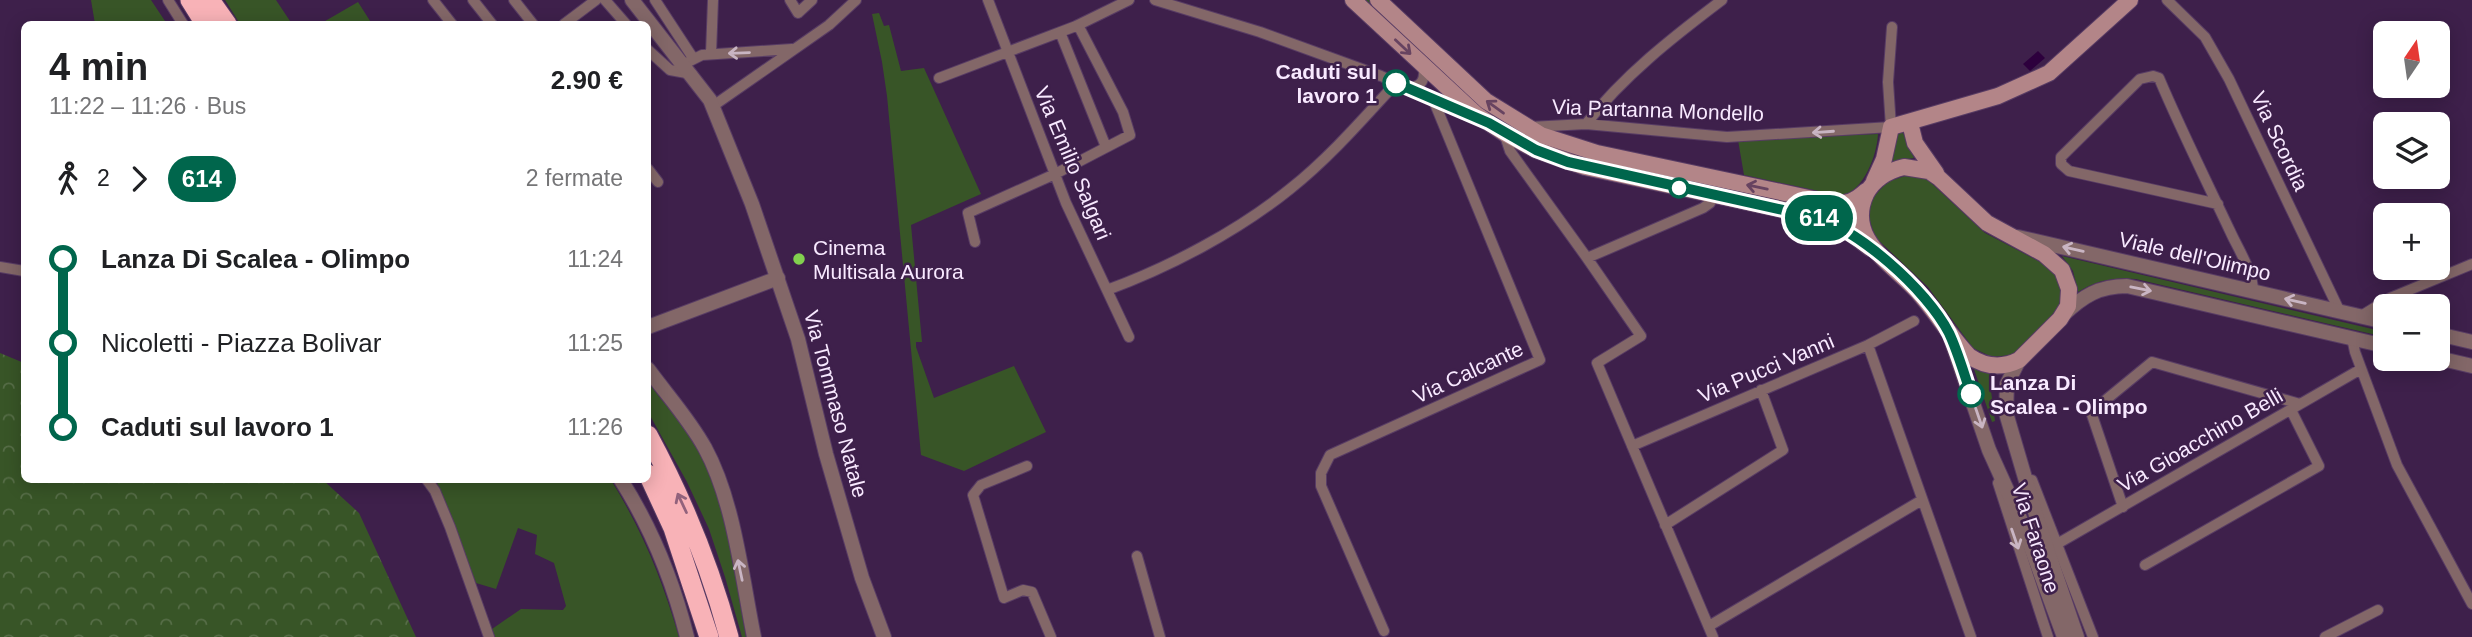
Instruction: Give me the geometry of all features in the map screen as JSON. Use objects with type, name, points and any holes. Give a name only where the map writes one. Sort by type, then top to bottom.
[{"type":"highway","points":[[190,0],[203,21]]},
{"type":"highway","points":[[210,0],[224,21]]},
{"type":"highway","points":[[651,441],[693,528],[713,581],[729,637]]},
{"type":"highway","points":[[651,480],[673,527],[709,637]]},
{"type":"main road","points":[[1353,0],[1423,66],[1504,133],[1536,150],[1577,165],[1821,218],[1844,229],[1875,252],[1919,292],[1961,348],[1978,362],[2002,366],[2019,360],[2060,319],[2070,296],[2067,280],[2062,270],[2044,254],[1996,230],[1940,178],[1920,151],[1910,123]]},
{"type":"main road","points":[[1378,0],[1480,96],[1524,127],[1582,150],[1840,204],[1855,201],[1889,172],[1904,167],[1922,169],[1940,178]]},
{"type":"main road","name":"Via Partanna Mondello","points":[[1891,127],[1998,96],[2049,73],[2130,0]]},
{"type":"main road","points":[[1875,252],[1867,241],[1861,217],[1862,202],[1884,159],[1891,127]]},
{"type":"street","points":[[168,0],[181,21]]},
{"type":"street","points":[[432,0],[450,21]]},
{"type":"street","points":[[473,0],[490,21]]},
{"type":"street","points":[[513,0],[530,21]]},
{"type":"street","points":[[568,21],[596,0]]},
{"type":"street","points":[[605,0],[623,21]]},
{"type":"street","name":"Via Tommaso Natale","points":[[632,0],[651,21]]},
{"type":"street","points":[[655,0],[690,65]]},
{"type":"street","points":[[711,54],[713,0]]},
{"type":"street","points":[[790,0],[798,13],[813,0]]},
{"type":"street","points":[[713,106],[829,25],[856,0]]},
{"type":"street","name":"Via Emilio Salgari","points":[[988,0],[1055,174],[1129,337]]},
{"type":"street","points":[[939,78],[1060,32],[1129,0]]},
{"type":"street","points":[[1155,0],[1260,32],[1396,83],[1489,123]]},
{"type":"street","points":[[1586,124],[1607,97],[1684,29],[1722,0]]},
{"type":"street","name":"Via Scordia","points":[[2167,0],[2205,37],[2230,79],[2340,312]]},
{"type":"street","name":"Via Tommaso Natale","points":[[651,21],[690,65],[713,106],[752,204],[808,375],[826,454],[862,578],[884,637]]},
{"type":"street","points":[[975,242],[968,214],[1055,174],[1130,135],[1124,112],[1078,24]]},
{"type":"street","points":[[1891,127],[1888,82],[1892,27]]},
{"type":"street","points":[[1060,32],[1106,148]]},
{"type":"street","points":[[651,53],[670,70],[690,65],[711,54],[773,52],[795,48]]},
{"type":"street","points":[[1408,88],[1418,86],[1422,81],[1425,75],[1423,66]]},
{"type":"street","points":[[2218,204],[2069,171],[2063,167],[2061,157],[2140,79],[2153,76],[2160,78],[2218,204],[2249,272],[2253,291]]},
{"type":"street","points":[[1107,290],[1181,258],[1261,211],[1311,171],[1396,83]]},
{"type":"street","name":"Via Calcante","points":[[1384,632],[1321,486],[1321,473],[1331,455],[1540,360],[1433,99]]},
{"type":"street","name":"Via Partanna Mondello","points":[[1524,127],[1586,124],[1727,136],[1891,127]]},
{"type":"street","points":[[1504,133],[1510,151],[1640,337],[1597,363],[1711,631],[1922,500]]},
{"type":"street","points":[[651,173],[658,182]]},
{"type":"street","points":[[1587,258],[1703,208],[1714,195]]},
{"type":"street","name":"Viale dell'Olimpo","points":[[1996,230],[2373,319]]},
{"type":"street","points":[[2361,316],[2390,298],[2472,264]]},
{"type":"street","points":[[0,267],[21,270]]},
{"type":"street","points":[[651,326],[778,278]]},
{"type":"street","name":"Viale dell'Olimpo","points":[[2060,319],[2090,293],[2105,288],[2127,286],[2373,343]]},
{"type":"street","name":"Via Pucci Vanni","points":[[1632,446],[1868,345],[1914,321]]},
{"type":"street","points":[[1948,331],[1989,450],[2022,523],[2064,637]]},
{"type":"street","points":[[2450,337],[2472,342]]},
{"type":"street","points":[[2352,338],[2397,465],[2472,604]]},
{"type":"street","points":[[1868,345],[1971,637]]},
{"type":"street","points":[[2019,360],[2005,392],[2006,414],[2038,522],[2077,637]]},
{"type":"street","points":[[2450,361],[2472,366]]},
{"type":"street","points":[[2123,507],[2091,412],[2152,362],[2296,407],[2319,466],[2146,565]]},
{"type":"street","name":"Via Gioacchino Belli","points":[[2057,544],[2361,369]]},
{"type":"street","points":[[651,373],[694,430],[715,469],[730,522],[754,637]]},
{"type":"street","points":[[1665,525],[1783,450],[1761,390]]},
{"type":"street","points":[[2016,444],[2093,637]]},
{"type":"street","name":"Via Faraone","points":[[1989,450],[2048,637]]},
{"type":"street","points":[[1027,466],[981,485],[973,495],[1004,598],[1023,590],[1032,592],[1051,637]]},
{"type":"street","points":[[429,483],[450,527],[489,637]]},
{"type":"street","points":[[623,483],[652,534],[669,577],[687,637]]},
{"type":"street","points":[[1137,556],[1160,637]]},
{"type":"street","points":[[2325,637],[2378,610]]},
{"type":"green space","points":[[91,0],[151,0],[165,21],[94,21]]},
{"type":"green space","points":[[225,0],[276,0],[290,21],[238,21]]},
{"type":"green space","points":[[1363,0],[1369,0],[1445,72],[1505,121],[1840,211],[1852,210],[1852,225],[1589,163],[1548,150],[1487,115]]},
{"type":"green space","points":[[358,2],[370,21],[325,21]]},
{"type":"green space","points":[[879,13],[884,26],[889,25],[901,71],[924,68],[981,194],[911,225],[922,342],[916,342],[916,347],[934,398],[1014,366],[1046,432],[964,471],[921,455],[887,96],[872,14]]},
{"type":"green space","points":[[1894,133],[1903,133],[1914,158],[1888,162]]},
{"type":"green space","points":[[1878,134],[1872,162],[1863,180],[1849,193],[1841,196],[1744,175],[1738,140]]},
{"type":"green space","points":[[1905,176],[1928,180],[1985,233],[2046,265],[2056,275],[2061,298],[2058,308],[2022,348],[2011,355],[1992,357],[1973,348],[1928,287],[1875,237],[1869,218],[1871,200],[1887,182]]},
{"type":"green space","points":[[2062,256],[2373,329],[2373,334],[2136,279],[2106,280],[2078,292],[2073,271]]},
{"type":"green space","points":[[0,353],[21,362],[21,483],[326,483],[359,513],[416,637],[0,637]]},
{"type":"green space","points":[[1974,369],[1993,374],[1991,391],[1995,421],[1992,422]]},
{"type":"green space","points":[[651,386],[690,436],[711,477],[725,521],[746,637],[742,637],[709,529],[687,482],[651,417]]},
{"type":"green space","points":[[437,483],[613,483],[651,556],[679,637],[495,637],[492,629],[521,609],[563,610],[566,606],[554,563],[535,554],[537,535],[518,528],[496,589],[476,583]]},
{"type":"shaded area","points":[[2038,51],[2045,58],[2030,71],[2023,64]]},
{"type":"bus line","name":"614","points":[[1396,83],[1489,123],[1519,142],[1568,162],[1821,218],[1837,225],[1853,234],[1919,292],[1948,331],[1971,394]]},
{"type":"place","name":"Caduti sul lavoro 1","points":[[1396,83]]},
{"type":"place","name":"Cinema Multisala Aurora","points":[[799,259]]},
{"type":"place","name":"Lanza Di Scalea - Olimpo","points":[[1971,394]]}]
